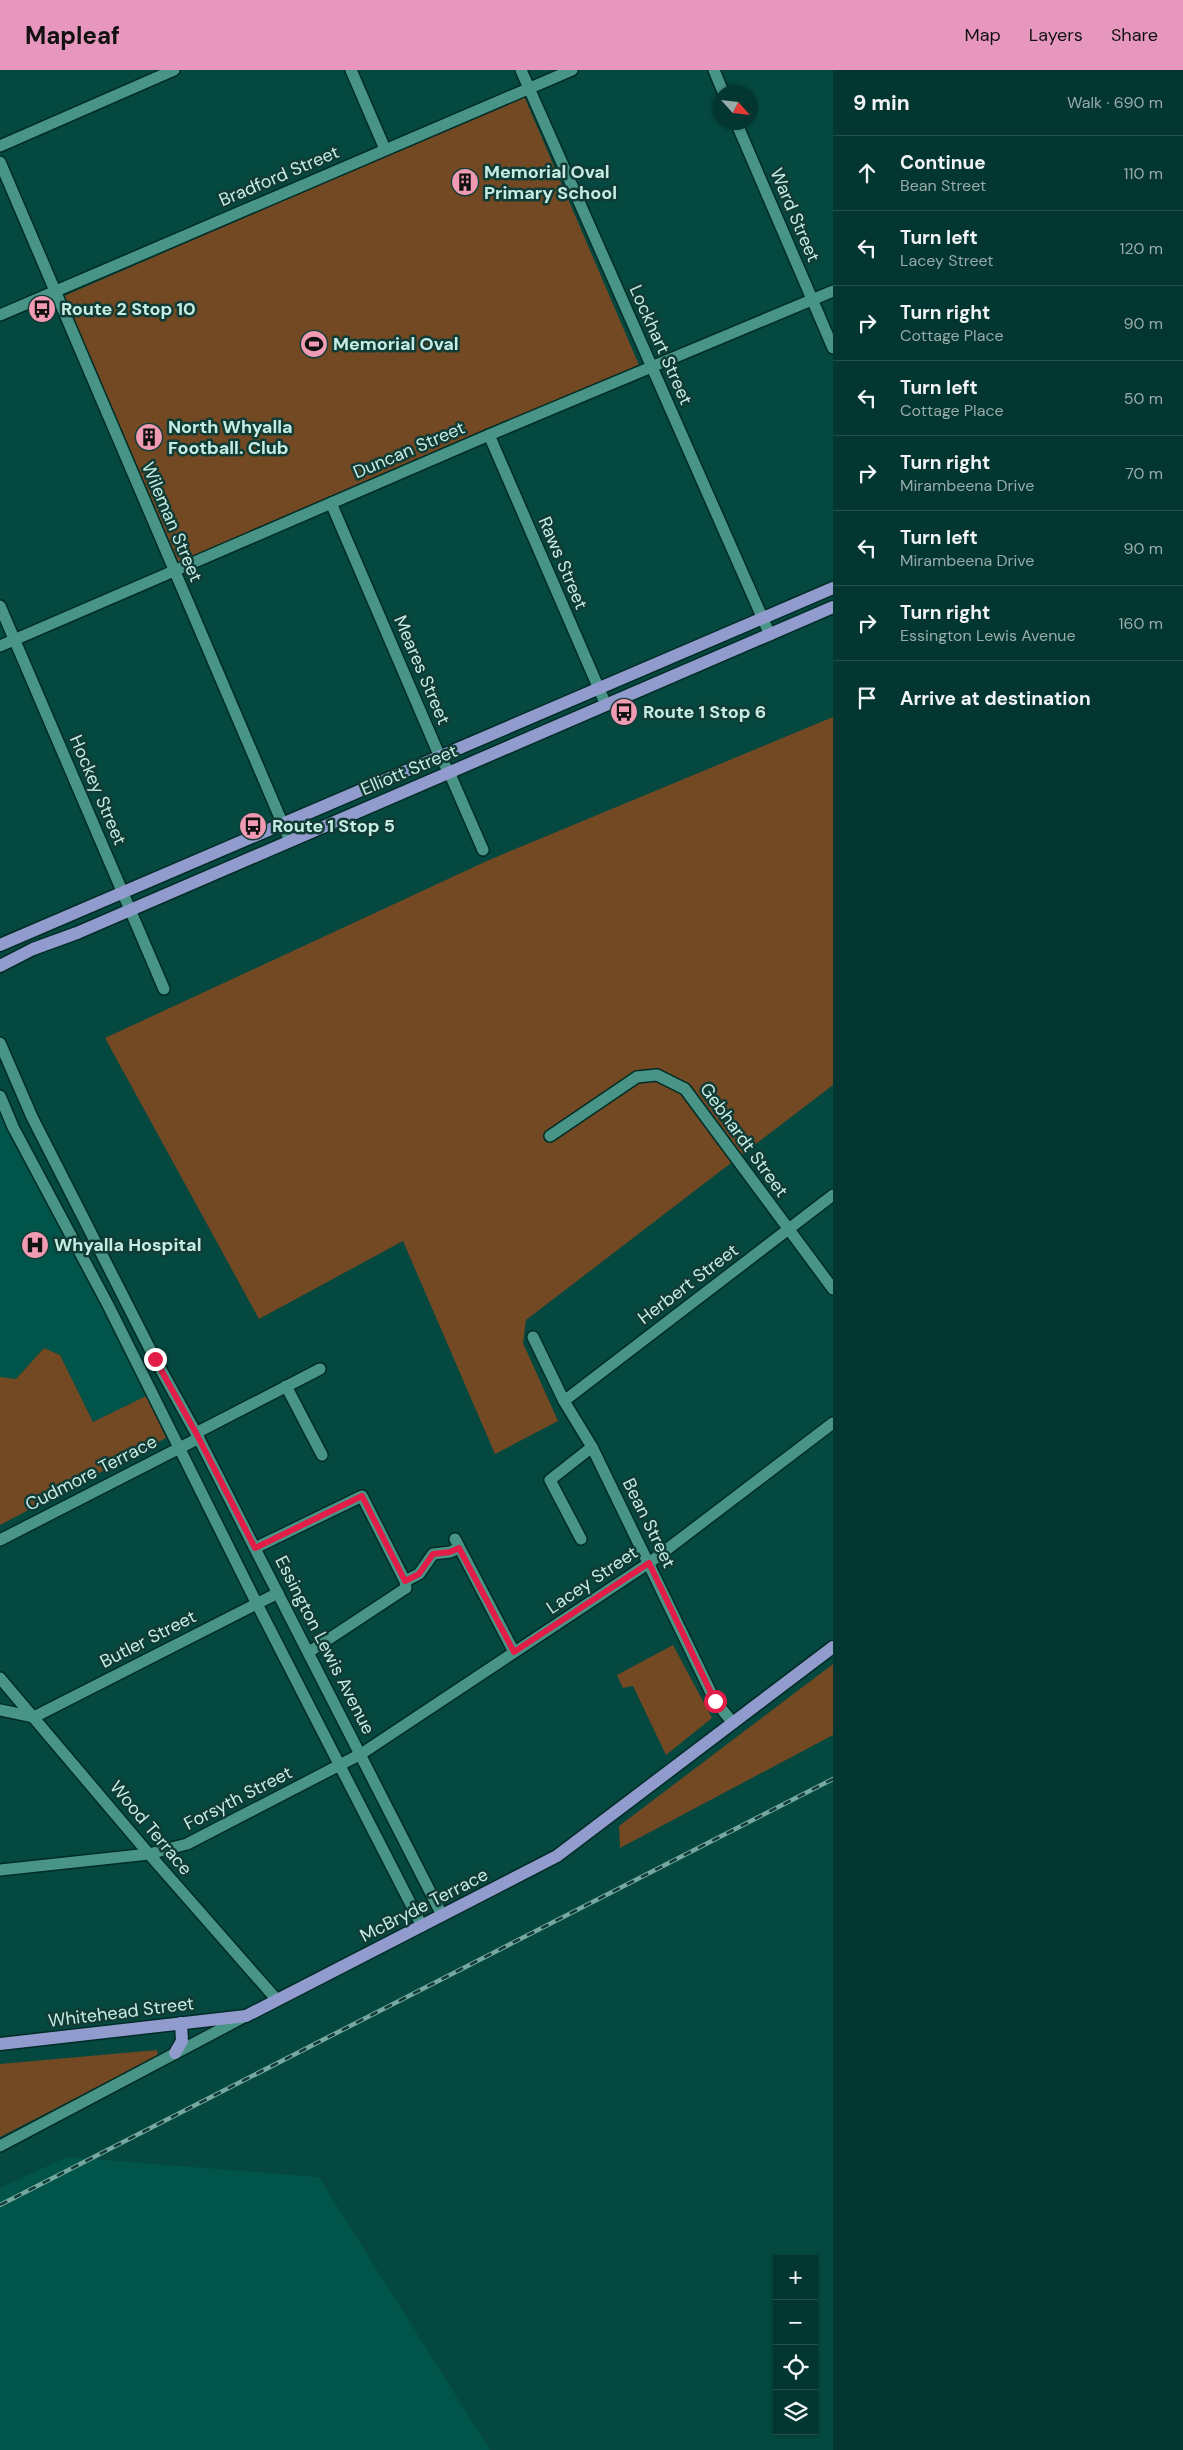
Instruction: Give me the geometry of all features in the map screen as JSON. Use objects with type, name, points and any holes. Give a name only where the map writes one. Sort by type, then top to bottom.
[{"type":"main road","name":"Elliott Street","points":[[0,945],[833,588]]},
{"type":"main road","name":"Elliott Street","points":[[0,966],[34,949],[131,910],[833,608]]},
{"type":"main road","name":"McBryde Terrace","points":[[246,2016],[557,1856],[833,1647]]},
{"type":"main road","name":"Whitehead Street","points":[[0,2044],[246,2016]]},
{"type":"main road","points":[[175,2053],[182,2041],[181,2023]]},
{"type":"street","points":[[0,146],[174,70]]},
{"type":"street","points":[[351,70],[385,149]]},
{"type":"street","name":"Lockhart Street","points":[[521,70],[761,619],[770,635]]},
{"type":"street","name":"Bradford Street","points":[[0,315],[572,70]]},
{"type":"street","points":[[714,70],[720,85]]},
{"type":"street","name":"Ward Street","points":[[739,130],[833,348]]},
{"type":"street","name":"Wileman Street","points":[[0,162],[290,841]]},
{"type":"street","name":"Duncan Street","points":[[0,646],[489,435],[833,291]]},
{"type":"street","name":"Raws Street","points":[[489,435],[606,705]]},
{"type":"street","name":"Meares Street","points":[[331,503],[440,756],[449,772],[483,850]]},
{"type":"street","name":"Hockey Street","points":[[0,606],[164,989]]},
{"type":"street","name":"Essington Lewis Avenue","points":[[0,1043],[32,1117],[155,1359],[198,1435],[442,1915]]},
{"type":"street","name":"Gebhardt Street","points":[[550,1136],[637,1077],[657,1075],[685,1089],[833,1289]]},
{"type":"street","points":[[0,1096],[13,1127],[180,1447],[257,1604],[422,1926]]},
{"type":"street","name":"Herbert Street","points":[[564,1401],[833,1195]]},
{"type":"street","name":"Bean Street","points":[[533,1337],[564,1401],[592,1447],[715,1701],[732,1723]]},
{"type":"street","name":"Cudmore Terrace","points":[[0,1540],[180,1447],[198,1435],[320,1369]]},
{"type":"street","points":[[286,1386],[322,1455]]},
{"type":"street","name":"Lacey Street","points":[[361,1754],[649,1563],[833,1423]]},
{"type":"street","points":[[581,1540],[550,1480],[592,1447]]},
{"type":"street","points":[[255,1548],[362,1496],[405,1581],[406,1588],[309,1652]]},
{"type":"street","points":[[405,1581],[419,1574],[433,1554],[450,1552],[457,1543],[514,1652]]},
{"type":"street","name":"Butler Street","points":[[34,1717],[278,1593]]},
{"type":"street","name":"Wood Terrace","points":[[0,1678],[149,1854],[277,2000]]},
{"type":"street","points":[[0,1710],[34,1717]]},
{"type":"street","name":"Forsyth Street","points":[[0,1870],[149,1854],[187,1844],[361,1754]]},
{"type":"street","name":"McBryde Terrace","points":[[0,2146],[246,2016]]},
{"type":"shaded area","points":[[524,96],[639,365],[179,564],[64,296]]},
{"type":"shaded area","points":[[833,717],[833,1085],[526,1320],[523,1343],[558,1421],[495,1454],[403,1241],[259,1319],[105,1038],[489,860]]},
{"type":"shaded area","name":"Whyalla Hospital","points":[[0,1104],[16,1141],[148,1395],[93,1422],[60,1355],[44,1348],[15,1380],[0,1377]]},
{"type":"shaded area","points":[[44,1348],[60,1355],[93,1422],[148,1395],[166,1438],[0,1525],[0,1377],[16,1379]]},
{"type":"shaded area","points":[[673,1645],[712,1718],[666,1755],[633,1686],[623,1688],[617,1675]]},
{"type":"shaded area","points":[[833,1664],[833,1735],[620,1848],[619,1826]]},
{"type":"shaded area","points":[[157,2050],[158,2056],[0,2137],[0,2064]]},
{"type":"shaded area","points":[[67,2157],[319,2177],[490,2450],[0,2450],[0,2188]]},
{"type":"railway","points":[[0,2205],[833,1779]]},
{"type":"place","name":"Memorial Oval Primary School","points":[[465,182]]},
{"type":"place","name":"Route 2 Stop 10","points":[[42,309]]},
{"type":"place","name":"Memorial Oval","points":[[314,344]]},
{"type":"place","name":"North Whyalla Football. Club","points":[[149,437]]},
{"type":"place","name":"Route 1 Stop 6","points":[[624,712]]},
{"type":"place","name":"Route 1 Stop 5","points":[[253,826]]},
{"type":"place","name":"Whyalla Hospital","points":[[35,1245]]},
{"type":"route","points":[[155,1359],[196,1433],[255,1548],[362,1496],[405,1581],[419,1574],[433,1554],[450,1552],[459,1548],[514,1652],[649,1563],[715,1701]]}]
